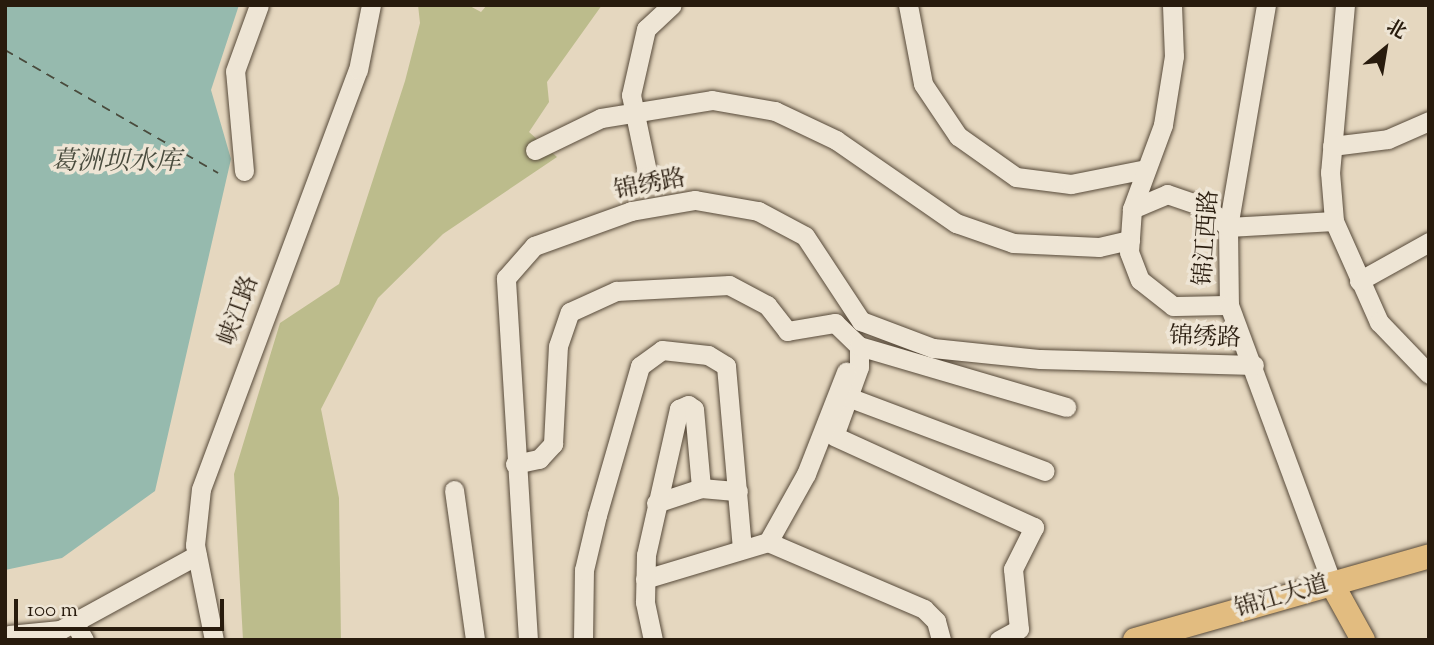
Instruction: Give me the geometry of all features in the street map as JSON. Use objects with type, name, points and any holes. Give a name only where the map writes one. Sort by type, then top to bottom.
[{"type":"main road","name":"锦江大道","points":[[1135,640],[1429,556]]},
{"type":"main road","points":[[1332,584],[1363,640]]},
{"type":"street","points":[[244,171],[235,71],[259,5]]},
{"type":"street","name":"峡江路","points":[[214,640],[197,555],[201,489],[358,70],[371,5]]},
{"type":"street","points":[[649,181],[631,95],[646,29],[673,5]]},
{"type":"street","points":[[908,5],[923,83],[958,136],[1016,177],[1072,184],[1146,169]]},
{"type":"street","points":[[1172,5],[1174,56],[1163,125],[1132,209],[1130,240],[1140,280],[1173,306],[1229,305]]},
{"type":"street","name":"锦江西路","points":[[1266,5],[1228,227],[1229,305],[1254,365],[1332,584]]},
{"type":"street","points":[[1345,5],[1332,146],[1334,221],[1379,321],[1429,374]]},
{"type":"street","points":[[535,150],[601,118],[712,100],[775,111],[836,139],[956,223],[1013,243],[1053,248],[1130,240]]},
{"type":"street","points":[[1332,146],[1388,139],[1429,121]]},
{"type":"street","points":[[1132,209],[1167,194],[1208,208],[1228,227],[1334,221]]},
{"type":"street","name":"锦绣路","points":[[528,640],[514,464],[506,278],[534,246],[631,211],[695,200],[758,211],[805,236],[862,321],[933,348],[1040,359],[1254,365]]},
{"type":"street","points":[[1359,281],[1429,242]]},
{"type":"street","points":[[514,464],[539,459],[553,444],[558,346],[570,312],[586,301],[616,291],[729,285],[767,305],[787,331],[835,323],[859,346],[1066,407]]},
{"type":"street","points":[[862,321],[859,367],[834,436],[1034,527],[1013,569],[1019,629],[999,640]]},
{"type":"street","points":[[768,542],[806,474],[829,406],[859,346]]},
{"type":"street","points":[[583,640],[584,570],[597,515],[640,366],[662,350],[708,355],[726,366],[741,549]]},
{"type":"street","points":[[951,374],[956,350]]},
{"type":"street","points":[[848,397],[1045,471]]},
{"type":"street","points":[[653,640],[645,579],[656,503],[679,409],[688,405],[694,409],[701,488]]},
{"type":"street","points":[[656,503],[701,488],[737,491]]},
{"type":"street","points":[[454,491],[475,640]]},
{"type":"street","points":[[645,579],[768,542],[924,609],[936,621],[941,640]]},
{"type":"street","points":[[9,635],[66,630],[197,555]]},
{"type":"street","points":[[66,630],[84,640]]},
{"type":"green space","points":[[418,5],[468,5],[481,12],[487,5],[602,5],[547,82],[549,102],[529,132],[557,157],[443,234],[378,298],[321,409],[339,498],[341,640],[243,640],[234,474],[280,323],[339,284],[405,81],[420,23]]},
{"type":"water","name":"葛洲坝水库","points":[[5,5],[239,5],[211,90],[231,159],[155,491],[62,558],[5,570]]},
{"type":"ferry route","points":[[5,50],[218,173]]}]
